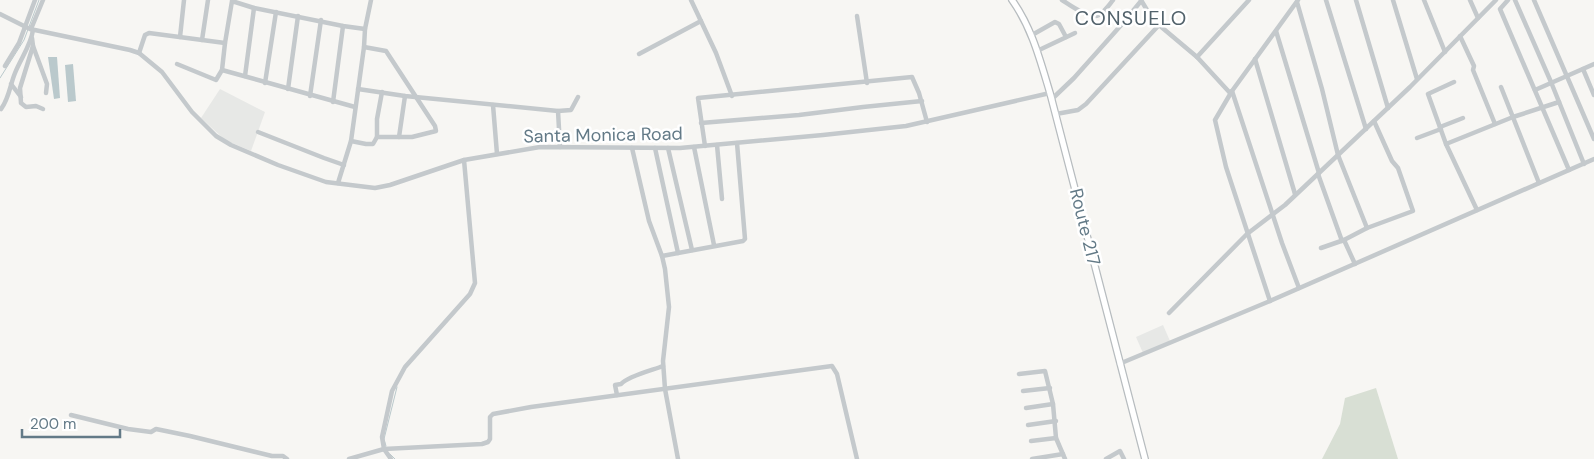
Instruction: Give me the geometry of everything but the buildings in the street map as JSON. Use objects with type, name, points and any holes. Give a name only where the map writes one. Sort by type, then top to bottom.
[{"type":"main road","name":"Route 217","points":[[1012,0],[1022,14],[1032,35],[1051,96],[1145,459]]},
{"type":"street","points":[[35,0],[29,28],[33,46],[47,84],[46,93]]},
{"type":"street","points":[[6,66],[43,0]]},
{"type":"street","points":[[180,37],[184,0]]},
{"type":"street","points":[[202,40],[208,0]]},
{"type":"street","points":[[338,183],[351,141],[365,28],[371,0]]},
{"type":"street","points":[[691,0],[716,53],[732,96]]},
{"type":"street","points":[[1062,0],[1086,14],[1094,16],[1101,13],[1113,0]]},
{"type":"street","points":[[1051,96],[1062,90],[1123,23],[1141,0],[1150,16],[1197,56],[1232,92],[1300,288]]},
{"type":"street","points":[[1197,56],[1249,0]]},
{"type":"street","points":[[1326,0],[1366,129]]},
{"type":"street","points":[[1356,0],[1388,108]]},
{"type":"street","points":[[1393,0],[1416,79]]},
{"type":"street","points":[[1424,0],[1445,52]]},
{"type":"street","points":[[1470,0],[1478,18]]},
{"type":"street","points":[[1169,313],[1247,234],[1273,214],[1318,174],[1388,108],[1496,0]]},
{"type":"street","points":[[1508,0],[1500,9],[1570,170]]},
{"type":"street","points":[[1515,0],[1584,164]]},
{"type":"street","points":[[1534,0],[1594,139]]},
{"type":"street","points":[[177,64],[216,80],[222,70],[232,1],[254,8],[321,20],[343,26],[365,28]]},
{"type":"street","points":[[1270,301],[1226,167],[1215,120],[1255,59],[1298,1]]},
{"type":"street","points":[[1298,1],[1338,155],[1367,228]]},
{"type":"street","points":[[245,76],[254,8]]},
{"type":"street","points":[[265,83],[276,12]]},
{"type":"street","name":"Santa Monica Road","points":[[0,14],[29,28],[139,53],[162,72],[192,112],[216,136],[231,145],[278,165],[326,182],[379,188],[464,160],[540,147],[694,147],[832,134],[906,126],[1051,96]]},
{"type":"street","points":[[288,89],[298,16]]},
{"type":"street","points":[[857,16],[867,83]]},
{"type":"street","points":[[310,96],[321,20]]},
{"type":"street","points":[[639,54],[701,21]]},
{"type":"street","points":[[1032,35],[1055,22],[1059,24],[1066,37]]},
{"type":"street","points":[[1056,114],[1078,110],[1086,104],[1159,25]]},
{"type":"street","points":[[333,102],[343,26]]},
{"type":"street","points":[[1276,31],[1318,174],[1343,240],[1355,264]]},
{"type":"street","points":[[139,53],[145,35],[149,33],[225,43]]},
{"type":"street","points":[[1037,51],[1075,33]]},
{"type":"street","points":[[1460,36],[1474,66],[1473,70],[1495,124]]},
{"type":"street","points":[[1,109],[7,99],[22,56],[32,38]]},
{"type":"street","points":[[33,46],[20,88],[21,102],[26,106],[36,106],[43,109]]},
{"type":"street","points":[[364,47],[386,51],[435,126],[436,131],[412,137],[377,137]]},
{"type":"street","points":[[1255,59],[1295,194]]},
{"type":"street","points":[[1534,90],[1594,64]]},
{"type":"street","points":[[1583,69],[1594,95]]},
{"type":"street","points":[[222,70],[355,108]]},
{"type":"street","points":[[705,146],[698,98],[867,83],[912,77],[922,101],[927,122]]},
{"type":"street","points":[[1454,82],[1428,94],[1446,144],[1477,210]]},
{"type":"street","points":[[11,84],[21,97]]},
{"type":"street","points":[[1501,87],[1539,183]]},
{"type":"street","points":[[358,89],[405,96],[558,111],[571,110],[578,97]]},
{"type":"street","points":[[351,141],[373,144],[377,137],[376,125],[382,92]]},
{"type":"street","points":[[399,138],[405,96]]},
{"type":"street","points":[[701,123],[799,115],[922,101]]},
{"type":"street","points":[[1446,144],[1513,117],[1559,102]]},
{"type":"street","points":[[493,105],[497,154]]},
{"type":"street","points":[[558,111],[560,147]]},
{"type":"street","points":[[1417,138],[1463,118]]},
{"type":"street","points":[[1321,248],[1413,211],[1398,168],[1392,161],[1374,121]]},
{"type":"street","points":[[258,132],[344,165]]},
{"type":"street","points":[[662,256],[743,241],[746,237],[737,143]]},
{"type":"street","points":[[717,145],[722,199]]},
{"type":"street","points":[[694,147],[714,245]]},
{"type":"street","points":[[632,148],[649,221],[662,256],[669,307],[663,366],[665,389],[678,459]]},
{"type":"street","points":[[655,148],[678,253]]},
{"type":"street","points":[[668,148],[692,250]]},
{"type":"street","points":[[1119,364],[1270,301],[1594,159]]},
{"type":"street","points":[[391,459],[384,449],[382,437],[392,391],[405,368],[470,294],[475,283],[464,160]]},
{"type":"street","points":[[617,395],[615,385],[663,366]]},
{"type":"street","points":[[349,459],[384,449],[482,444],[490,439],[490,416],[493,414],[832,366],[837,374],[857,459]]},
{"type":"street","points":[[1019,374],[1045,371],[1054,404],[1056,438],[1064,456],[1032,459]]},
{"type":"street","points":[[1023,391],[1050,388]]},
{"type":"street","points":[[1026,408],[1054,404]]},
{"type":"street","points":[[71,415],[128,429],[151,432],[156,429],[272,456],[284,456],[287,459]]},
{"type":"street","points":[[1028,425],[1056,421]]},
{"type":"street","points":[[1031,442],[1056,438]]},
{"type":"street","points":[[1107,459],[1120,451],[1124,459]]},
{"type":"shaded area","points":[[48,57],[57,57],[60,98],[54,99]]},
{"type":"shaded area","points":[[73,64],[76,101],[68,102],[65,65]]},
{"type":"shaded area","points":[[220,89],[265,112],[251,151],[225,140],[201,118]]},
{"type":"shaded area","points":[[1163,325],[1170,341],[1143,353],[1136,337]]},
{"type":"shaded area","points":[[1376,388],[1398,459],[1322,459],[1340,424],[1345,398]]},
{"type":"waterway","points":[[0,78],[24,40],[39,0]]},
{"type":"waterway","points":[[386,446],[384,439],[397,387]]},
{"type":"waterway","points":[[390,454],[395,459]]},
{"type":"district","name":"CONSUELO","points":[[1131,18]]}]
